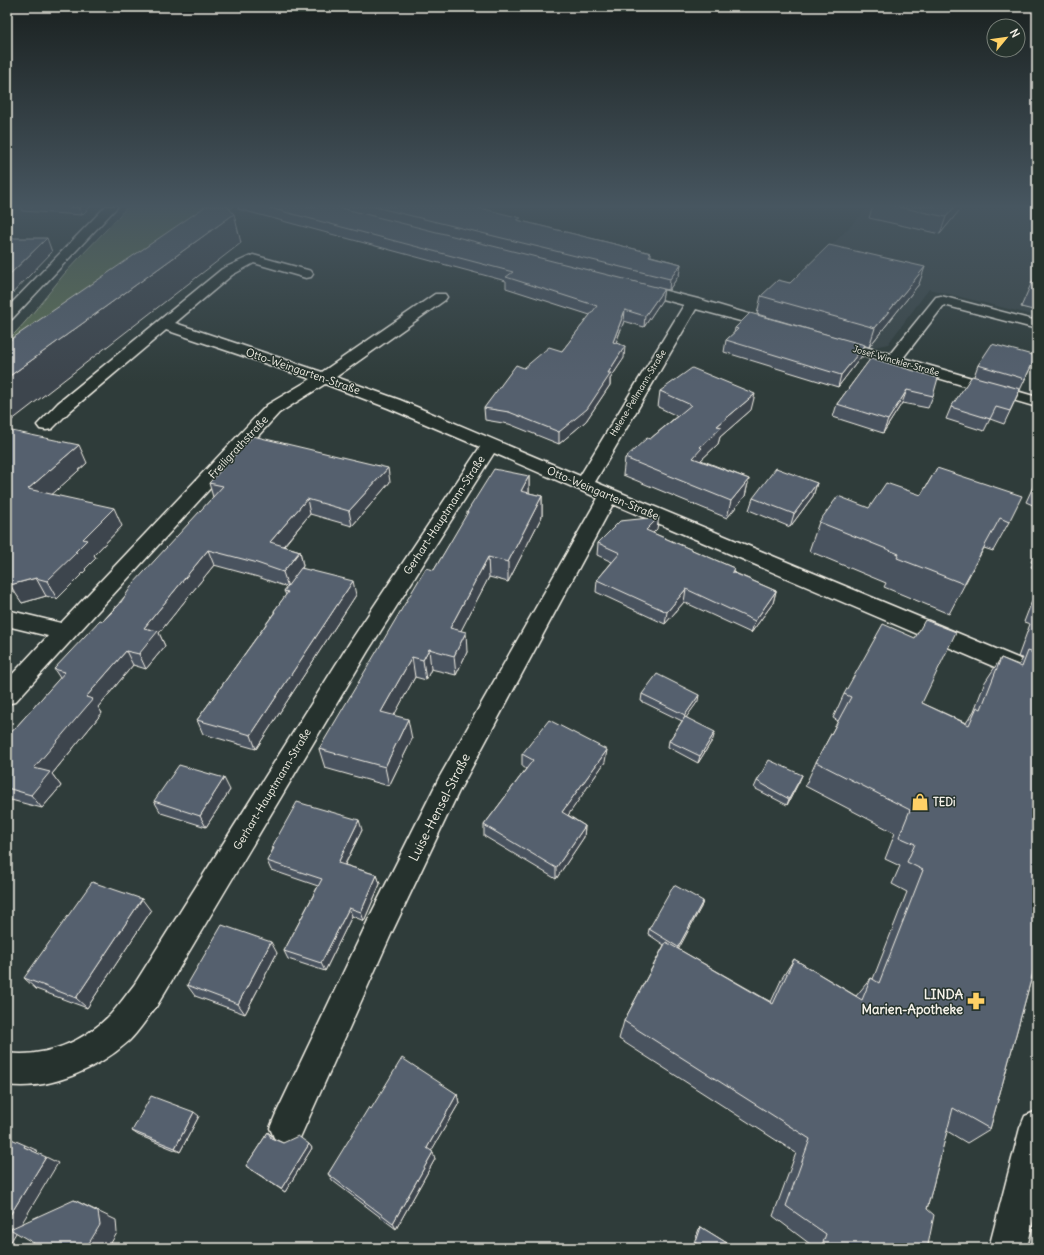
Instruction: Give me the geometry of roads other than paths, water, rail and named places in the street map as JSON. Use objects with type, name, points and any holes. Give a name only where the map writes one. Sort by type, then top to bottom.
[{"type":"street","points":[[7,316],[56,265]]},
{"type":"street","points":[[46,425],[64,407],[227,272],[241,265]]},
{"type":"street","points":[[275,265],[306,274]]},
{"type":"street","points":[[617,283],[693,302],[790,330]]},
{"type":"street","name":"Freiligrathstraße","points":[[7,695],[273,410],[324,378],[440,297]]},
{"type":"street","points":[[893,360],[942,300],[1037,325]]},
{"type":"street","name":"Helene-Pellmann-Straße","points":[[584,485],[693,302]]},
{"type":"street","name":"Otto-Weingarten-Straße","points":[[164,324],[324,378],[394,404],[1037,676]]},
{"type":"street","name":"Josef-Winckler-Straße","points":[[820,339],[1037,402]]},
{"type":"street","name":"Gerhart-Hauptmann-Straße","points":[[7,1069],[13,1071],[43,1069],[86,1052],[118,1029],[145,996],[356,651],[490,445]]},
{"type":"street","name":"Luise-Hensel-Straße","points":[[287,1128],[383,920],[448,786],[609,495]]},
{"type":"street","points":[[7,618],[66,632]]},
{"type":"street","points":[[1008,1248],[1037,1128]]},
{"type":"place","name":"TEDi","points":[[920,802]]},
{"type":"place","name":"LINDA Marien-Apotheke","points":[[976,1001]]}]
